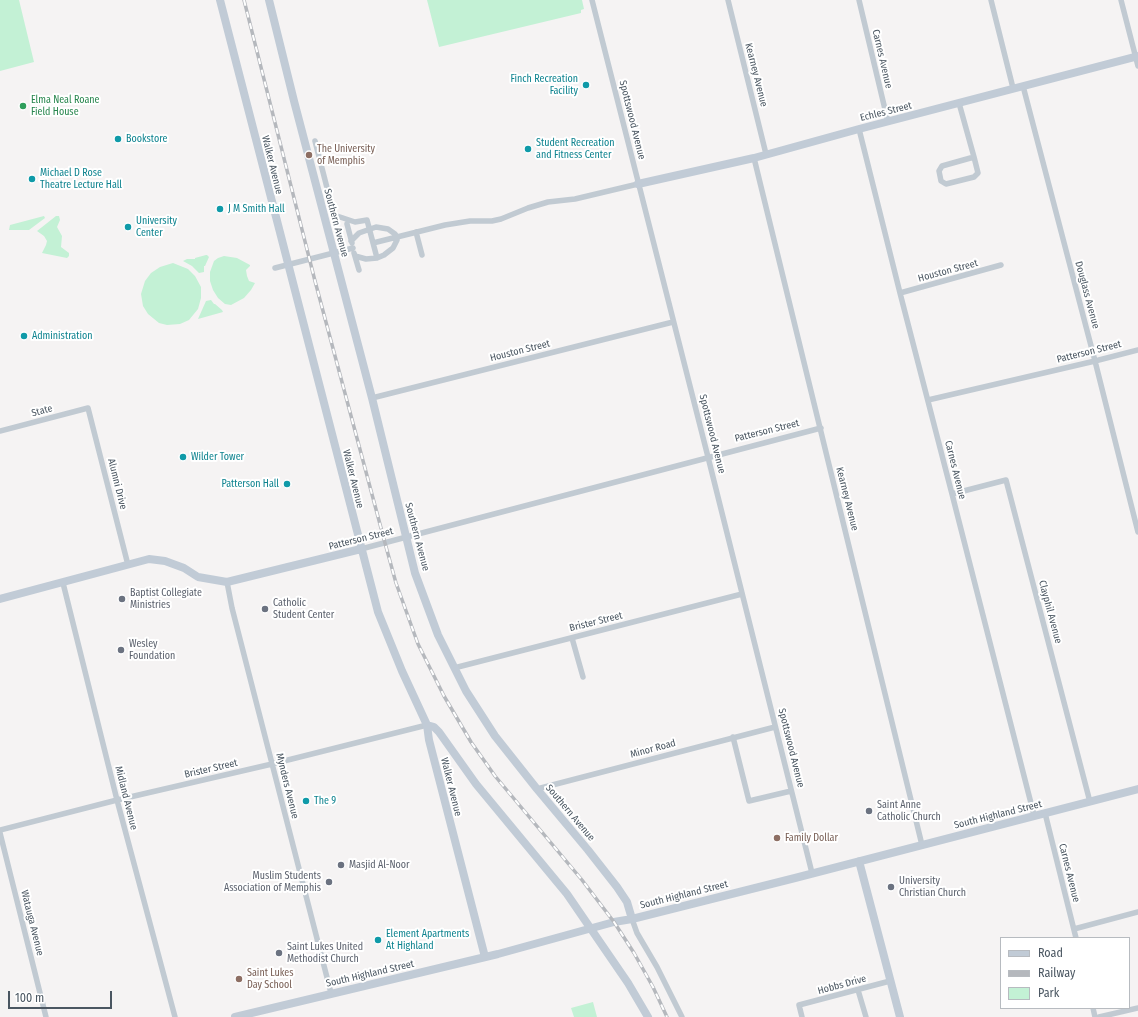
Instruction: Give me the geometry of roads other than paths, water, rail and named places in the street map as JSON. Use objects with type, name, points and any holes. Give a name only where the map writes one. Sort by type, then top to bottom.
[{"type":"street","name":"Walker Avenue","points":[[220,0],[378,612],[402,671],[427,724],[429,740],[485,957]]},
{"type":"street","name":"Southern Avenue","points":[[269,0],[372,398],[406,537],[416,573],[438,635],[466,691],[502,746],[617,887],[626,902],[637,933],[657,967],[682,1017]]},
{"type":"street","name":"Spottswood Avenue","points":[[592,0],[812,873]]},
{"type":"street","name":"Kearney Avenue","points":[[728,0],[766,154]]},
{"type":"street","name":"Carnes Avenue","points":[[859,0],[888,122]]},
{"type":"street","points":[[991,0],[1013,88]]},
{"type":"street","points":[[1121,0],[1137,56],[1138,66]]},
{"type":"street","name":"Echles Street","points":[[638,184],[754,158],[1137,56]]},
{"type":"street","name":"Douglass Avenue","points":[[1023,86],[1138,532]]},
{"type":"street","points":[[959,103],[974,157],[978,173],[974,177],[946,184],[941,181],[939,172],[942,166],[974,157]]},
{"type":"street","name":"Carnes Avenue","points":[[859,129],[1034,815]]},
{"type":"street","points":[[314,141],[334,215],[356,222],[367,220],[377,258]]},
{"type":"street","name":"Kearney Avenue","points":[[754,158],[922,845]]},
{"type":"street","points":[[373,243],[460,222],[492,221],[502,219],[528,208],[548,202],[575,199],[638,184]]},
{"type":"street","points":[[347,224],[359,270]]},
{"type":"street","points":[[351,240],[359,233],[376,227],[388,229],[395,234],[397,240],[393,248],[377,258],[366,259],[355,256]]},
{"type":"street","points":[[416,232],[422,255]]},
{"type":"street","points":[[276,268],[353,248]]},
{"type":"street","name":"Houston Street","points":[[900,293],[1001,266]]},
{"type":"street","name":"Houston Street","points":[[372,398],[673,322]]},
{"type":"street","name":"Patterson Street","points":[[928,400],[1138,350]]},
{"type":"street","name":"State","points":[[0,431],[88,408]]},
{"type":"street","name":"Alumni Drive","points":[[88,408],[128,565]]},
{"type":"street","name":"Patterson Street","points":[[0,599],[148,559],[165,561],[184,568],[198,577],[227,582],[361,549],[821,428]]},
{"type":"street","name":"Clayphil Avenue","points":[[952,494],[1006,480],[1090,802]]},
{"type":"street","name":"Mynders Avenue","points":[[227,582],[228,591],[331,993]]},
{"type":"street","name":"Midland Avenue","points":[[63,583],[117,800],[175,1017]]},
{"type":"street","name":"Brister Street","points":[[454,668],[742,594]]},
{"type":"street","points":[[572,638],[582,677]]},
{"type":"street","points":[[427,724],[434,727],[439,732],[476,784],[567,894],[628,983],[648,1017]]},
{"type":"street","name":"Brister Street","points":[[0,830],[117,800],[272,764],[427,724]]},
{"type":"street","name":"Minor Road","points":[[537,789],[775,726]]},
{"type":"street","points":[[733,737],[749,801],[791,790]]},
{"type":"street","name":"South Highland Street","points":[[235,1017],[485,957],[1034,815],[1090,802],[1138,788]]},
{"type":"street","name":"Carnes Avenue","points":[[1045,813],[1076,937]]},
{"type":"street","name":"Watauga Avenue","points":[[0,833],[46,1017]]},
{"type":"street","points":[[859,861],[900,1017]]},
{"type":"street","points":[[1074,929],[1138,912]]},
{"type":"street","name":"Hobbs Drive","points":[[802,1017],[799,1005],[890,981]]},
{"type":"street","points":[[858,990],[866,1017]]},
{"type":"street","points":[[1099,1017],[1138,1008]]},
{"type":"railway","points":[[244,0],[315,281],[385,543],[396,583],[418,644],[444,696],[471,742],[495,776],[582,880],[614,922],[634,953],[653,987],[667,1017]]},
{"type":"place","name":"Finch Recreation Facility","points":[[586,85]]},
{"type":"place","name":"Elma Neal Roane Field House","points":[[23,106]]},
{"type":"place","name":"Bookstore","points":[[118,139]]},
{"type":"place","name":"Student Recreation and Fitness Center","points":[[528,149]]},
{"type":"place","name":"The University of Memphis","points":[[309,155]]},
{"type":"place","name":"Michael D Rose Theatre Lecture Hall","points":[[32,179]]},
{"type":"place","name":"J M Smith Hall","points":[[220,209]]},
{"type":"place","name":"University Center","points":[[128,227]]},
{"type":"place","name":"Administration","points":[[24,336]]},
{"type":"place","name":"Wilder Tower","points":[[183,457]]},
{"type":"place","name":"Patterson Hall","points":[[287,484]]},
{"type":"place","name":"Baptist Collegiate Ministries","points":[[122,599]]},
{"type":"place","name":"Catholic Student Center","points":[[265,609]]},
{"type":"place","name":"Wesley Foundation","points":[[121,650]]},
{"type":"place","name":"The 9","points":[[306,801]]},
{"type":"place","name":"Saint Anne Catholic Church","points":[[869,811]]},
{"type":"place","name":"Family Dollar","points":[[777,838]]},
{"type":"place","name":"Masjid Al-Noor","points":[[341,865]]},
{"type":"place","name":"Muslim Students Association of Memphis","points":[[329,882]]},
{"type":"place","name":"University Christian Church","points":[[891,887]]},
{"type":"place","name":"Element Apartments At Highland","points":[[378,940]]},
{"type":"place","name":"Saint Lukes United Methodist Church","points":[[279,953]]},
{"type":"place","name":"Saint Lukes Day School","points":[[239,979]]}]
